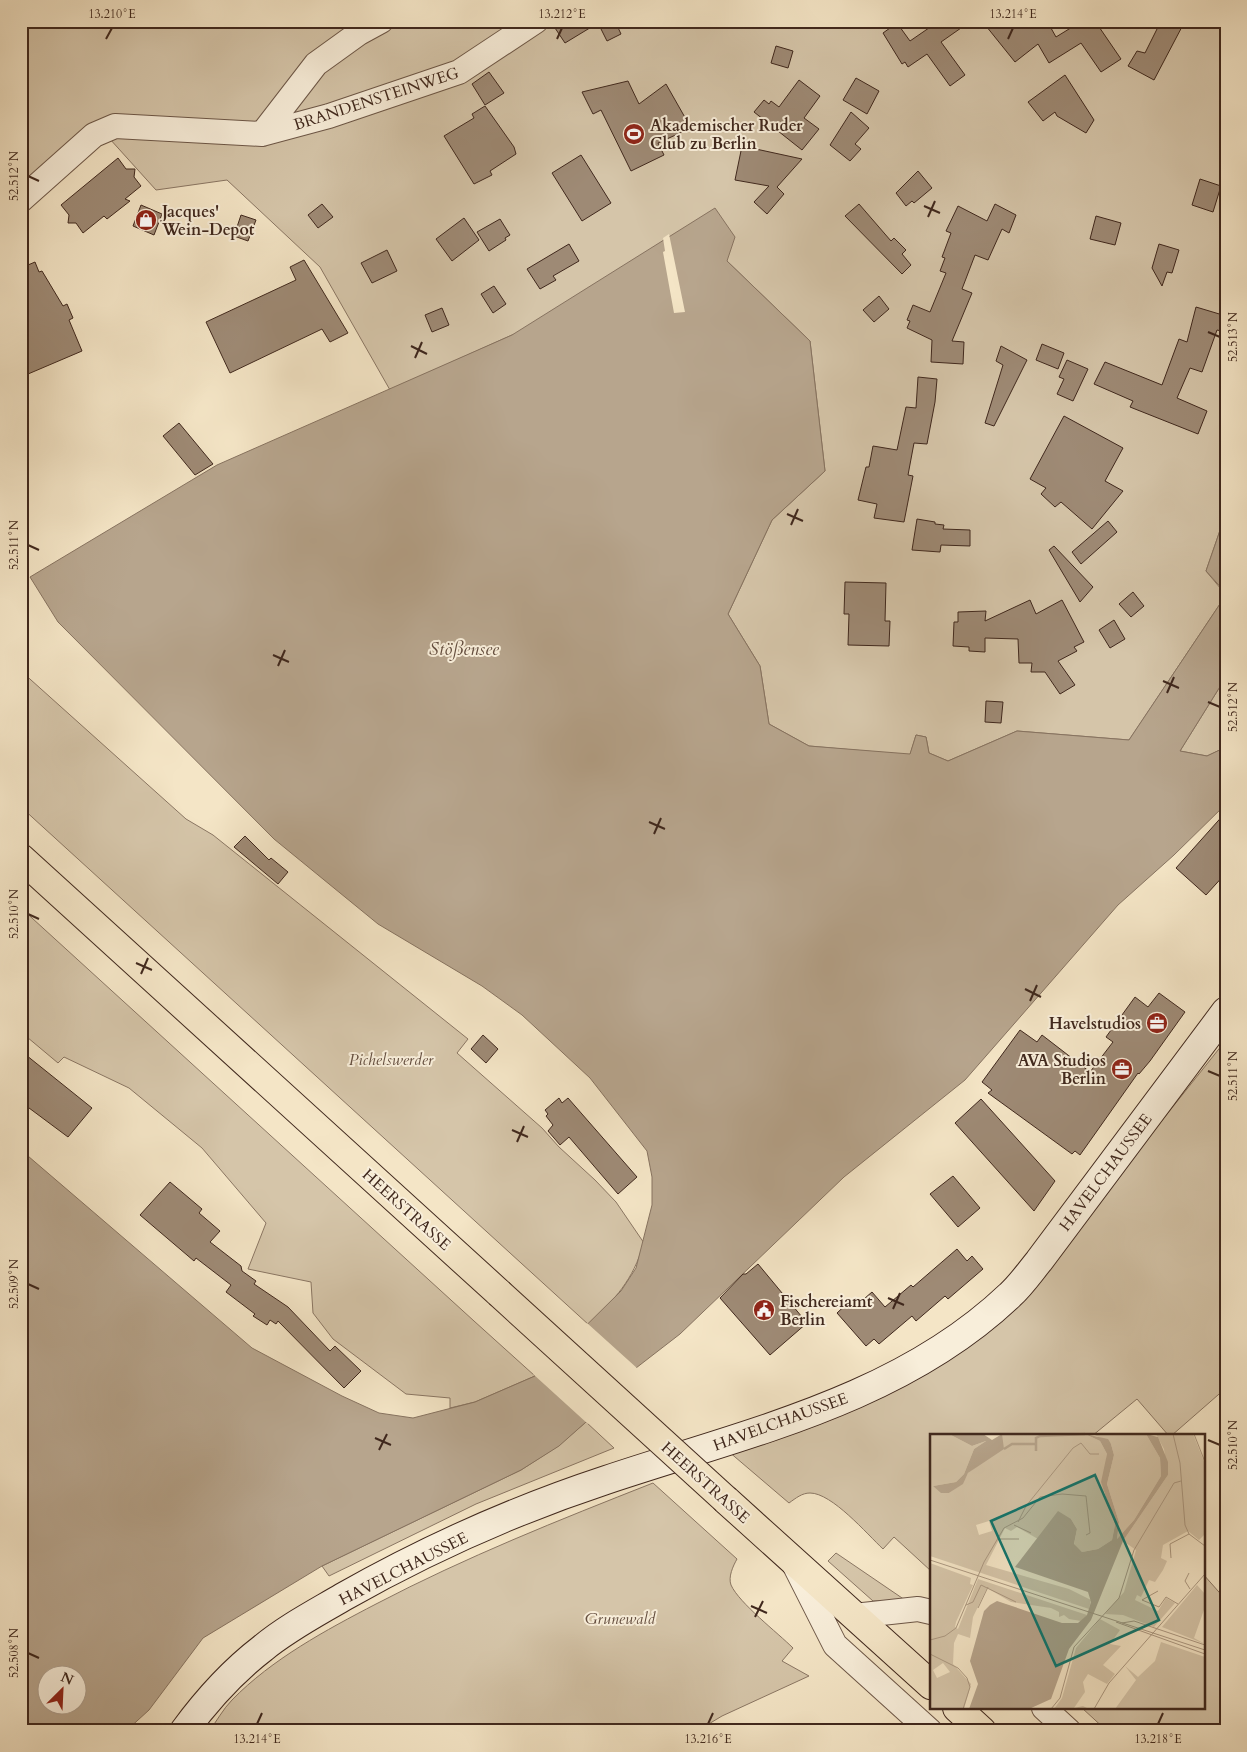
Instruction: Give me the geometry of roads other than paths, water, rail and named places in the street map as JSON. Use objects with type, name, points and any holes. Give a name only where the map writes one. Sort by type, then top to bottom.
[{"type":"main road","name":"HEERSTRASSE","points":[[21,858],[930,1684]]},
{"type":"main road","points":[[959,1710],[982,1731]]},
{"type":"street","name":"BRANDENSTEINWEG","points":[[262,134],[316,64],[359,33],[381,21]]},
{"type":"street","name":"BRANDENSTEINWEG","points":[[21,200],[94,135],[115,126],[262,134],[329,116],[459,72],[536,21]]},
{"type":"street","name":"HAVELCHAUSSEE","points":[[184,1731],[228,1679],[263,1648],[315,1613],[374,1579],[443,1545],[604,1480],[754,1433],[842,1401],[919,1361],[974,1326],[1012,1294],[1039,1261],[1226,1011]]},
{"type":"street","name":"HEERSTRASSE","points":[[792,1560],[835,1645],[930,1731]]},
{"type":"street","points":[[854,1616],[918,1609],[930,1612]]},
{"type":"street","points":[[1046,1710],[1069,1731]]},
{"type":"water","name":"Stößensee","points":[[715,208],[735,237],[727,261],[810,341],[825,471],[772,520],[728,614],[760,666],[769,724],[809,746],[910,754],[916,735],[926,737],[929,753],[948,761],[1017,731],[1129,740],[1226,595],[1226,677],[1180,751],[1207,756],[1226,747],[1226,804],[1174,855],[1118,905],[965,1080],[844,1177],[680,1334],[636,1368],[586,1422],[559,1446],[521,1470],[322,1566],[203,1638],[149,1710],[126,1731],[21,1731],[21,1150],[252,1348],[342,1396],[379,1413],[413,1418],[475,1402],[535,1376],[621,1291],[636,1268],[652,1205],[652,1177],[647,1151],[590,1078],[522,1015],[482,986],[378,924],[274,839],[58,622],[30,577],[217,465],[512,335]]},
{"type":"water","points":[[1226,513],[1226,593],[1206,571]]},
{"type":"place","name":"Akademischer Ruder Club zu Berlin","points":[[634,134]]},
{"type":"place","name":"Jacques' Wein-Depot","points":[[146,220]]},
{"type":"place","name":"Havelstudios","points":[[1157,1023]]},
{"type":"place","name":"AVA Studios Berlin","points":[[1122,1069]]},
{"type":"place","name":"Fischereiamt Berlin","points":[[764,1310]]},
{"type":"park label","name":"Pichelswerder","points":[[391,1059]]},
{"type":"park label","name":"Grunewald","points":[[620,1618]]}]
